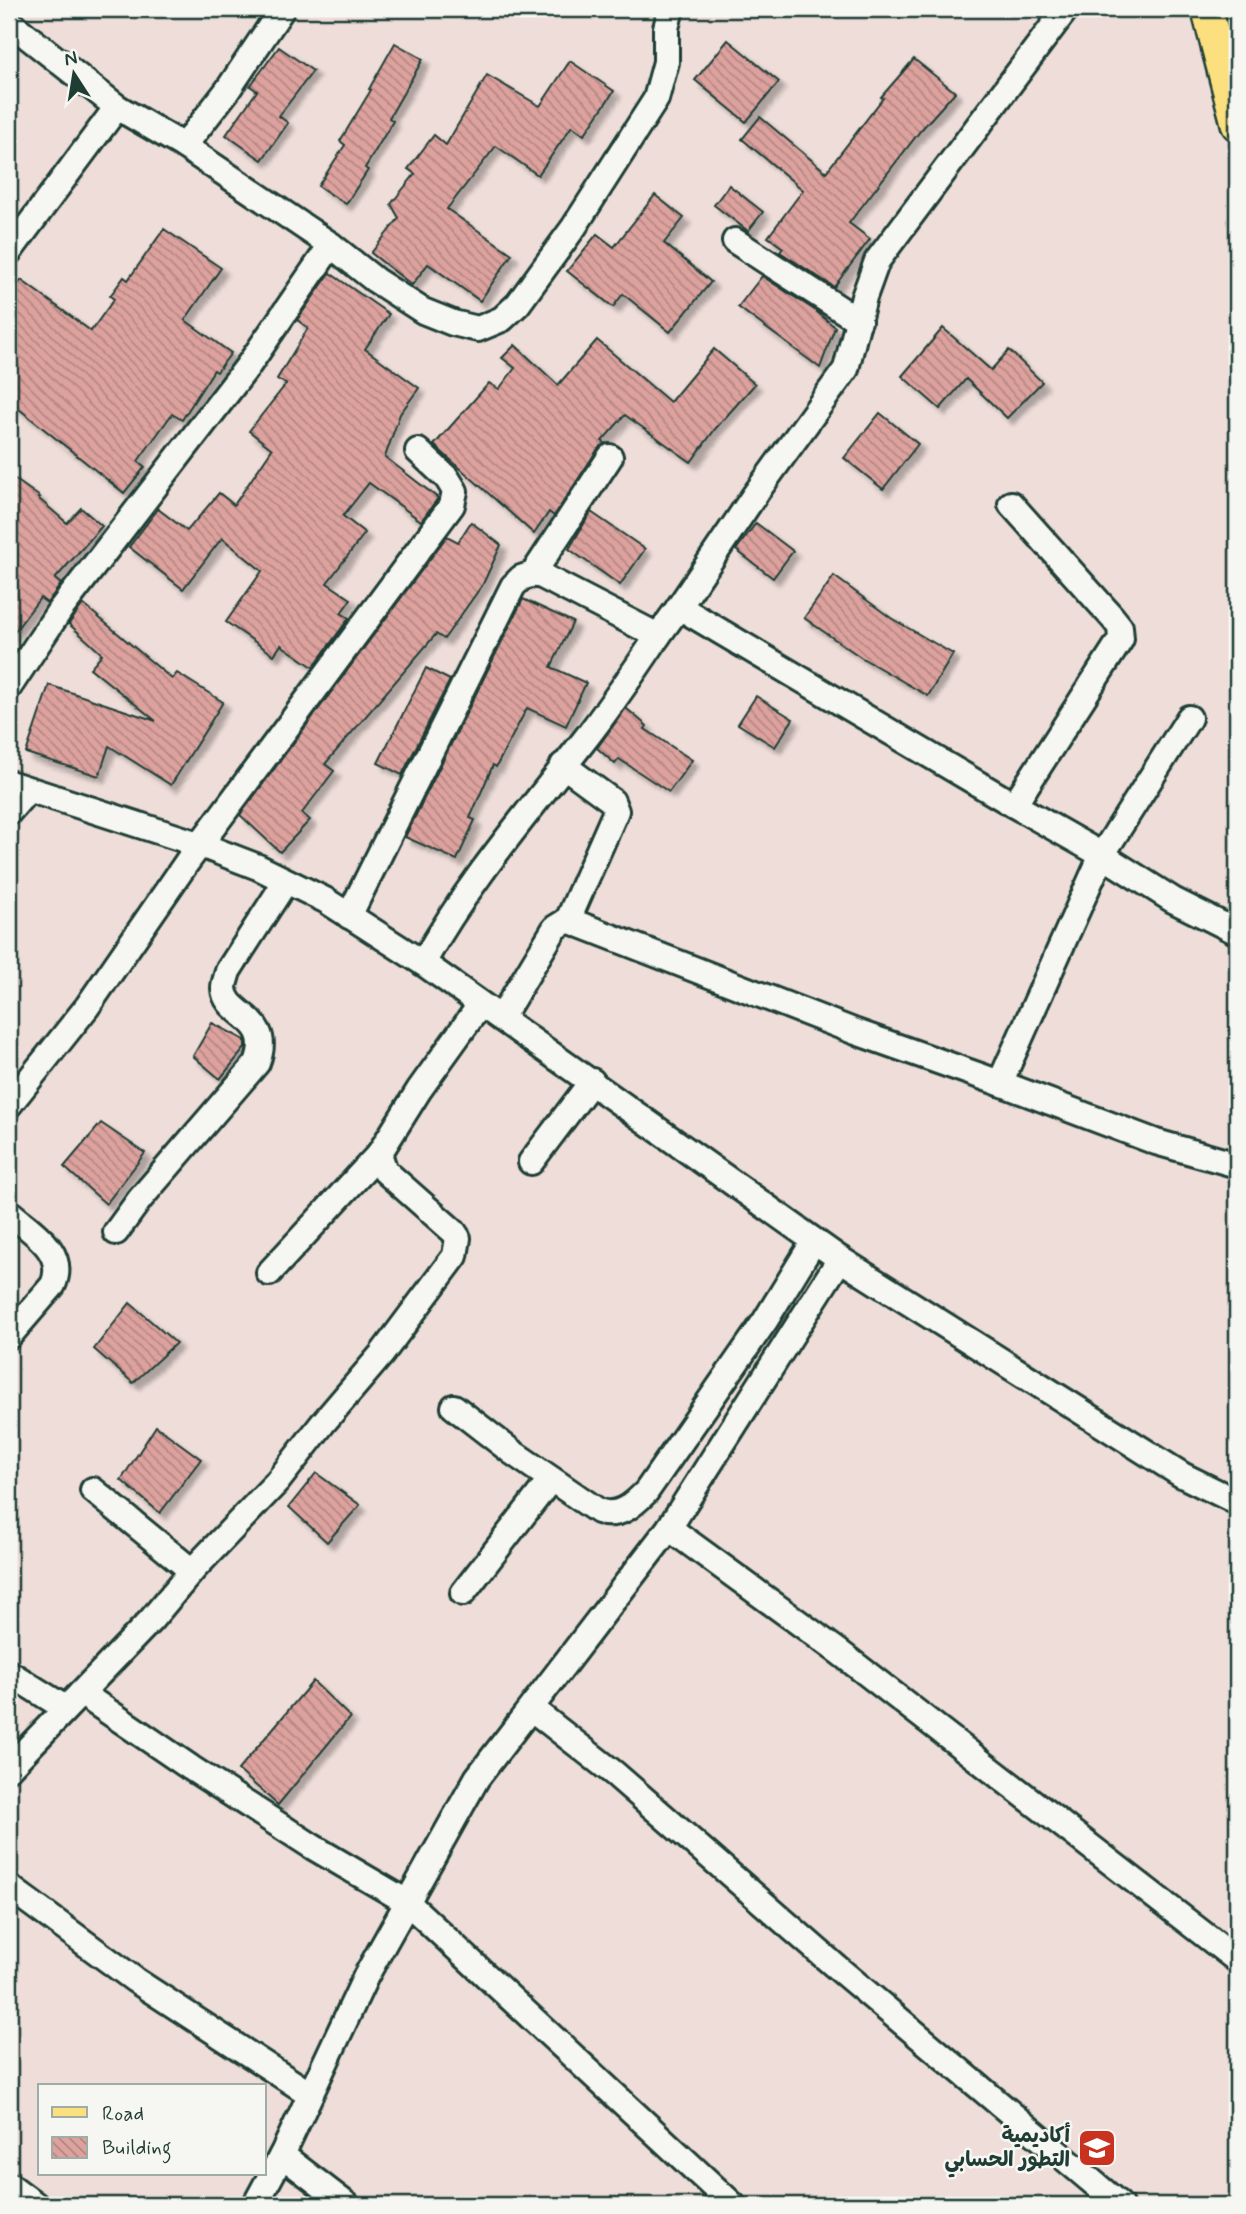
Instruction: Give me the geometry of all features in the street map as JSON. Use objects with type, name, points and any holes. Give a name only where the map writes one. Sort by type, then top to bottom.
[{"type":"main road","points":[[1207,9],[1237,125]]},
{"type":"street","points":[[184,146],[227,91],[281,9]]},
{"type":"street","points":[[9,22],[117,107],[184,146],[331,245],[375,280],[424,311],[453,323],[478,328],[502,319],[518,304],[575,227],[656,99],[666,62],[666,28],[671,9]]},
{"type":"street","points":[[423,963],[441,930],[507,837],[628,681],[756,493],[846,369],[864,297],[877,261],[1066,9]]},
{"type":"street","points":[[9,252],[117,107]]},
{"type":"street","points":[[735,242],[859,320]]},
{"type":"street","points":[[9,687],[60,610],[248,366],[331,245]]},
{"type":"street","points":[[9,1105],[87,1007],[201,845],[452,505],[455,491],[447,478],[418,451]]},
{"type":"street","points":[[533,574],[610,457]]},
{"type":"street","points":[[1010,504],[1112,617],[1120,627],[1121,639],[1014,805]]},
{"type":"street","points":[[349,916],[513,586],[521,578],[533,574],[542,576],[658,636]]},
{"type":"street","points":[[679,607],[1102,855],[1172,900],[1237,932]]},
{"type":"street","points":[[1000,1083],[1102,855],[1189,718]]},
{"type":"street","points":[[501,1018],[555,929],[568,920],[616,811],[612,801],[563,765]]},
{"type":"street","points":[[9,812],[19,786],[201,845],[258,867],[349,916],[423,963],[840,1259],[1182,1475],[1237,1503]]},
{"type":"street","points":[[116,1232],[140,1199],[257,1063],[262,1044],[258,1030],[229,1000],[224,989],[228,971],[286,881]]},
{"type":"street","points":[[568,920],[856,1032],[1156,1142],[1237,1165]]},
{"type":"street","points":[[269,1273],[379,1154],[419,1090],[480,1005]]},
{"type":"street","points":[[531,1162],[592,1082]]},
{"type":"street","points":[[9,1768],[151,1620],[192,1571],[277,1482],[381,1355],[455,1256],[458,1238],[454,1231],[385,1171],[379,1154]]},
{"type":"street","points":[[9,1212],[43,1238],[52,1252],[58,1275],[53,1285],[9,1336]]},
{"type":"street","points":[[454,1407],[512,1452],[605,1514],[620,1511],[646,1492],[765,1321],[814,1241]]},
{"type":"street","points":[[255,2205],[282,2155],[366,1976],[477,1779],[669,1528],[840,1259]]},
{"type":"street","points":[[463,1593],[551,1479]]},
{"type":"street","points":[[93,1489],[192,1571]]},
{"type":"street","points":[[669,1528],[839,1652],[1237,1959]]},
{"type":"street","points":[[9,1673],[73,1700],[407,1902],[733,2205]]},
{"type":"street","points":[[532,1709],[615,1774],[834,1965],[1120,2205]]},
{"type":"street","points":[[9,1887],[135,1980],[310,2094]]},
{"type":"street","points":[[282,2155],[347,2205]]},
{"type":"street","points":[[9,2185],[36,2205]]},
{"type":"building","points":[[728,40],[779,82],[746,122],[695,80]]},
{"type":"building","points":[[395,43],[423,59],[389,118],[393,121],[365,168],[368,170],[346,204],[318,186],[345,145],[340,141]]},
{"type":"building","points":[[279,47],[313,71],[279,116],[288,123],[262,160],[226,135],[257,91],[250,86]]},
{"type":"building","points":[[914,59],[955,92],[921,130],[849,223],[870,239],[834,287],[780,252],[783,248],[768,237],[803,190],[742,139],[760,117],[826,172],[883,98],[881,97]]},
{"type":"building","points":[[570,61],[614,91],[584,135],[572,126],[538,175],[496,146],[447,209],[512,254],[480,301],[428,264],[412,285],[371,253],[399,218],[391,204],[415,174],[408,169],[434,135],[446,145],[487,75],[540,106]]},
{"type":"building","points":[[729,185],[763,212],[748,231],[714,205]]},
{"type":"building","points":[[655,195],[684,218],[664,243],[711,282],[670,332],[623,294],[613,307],[567,271],[597,234],[614,247]]},
{"type":"building","points":[[164,229],[221,268],[185,320],[231,353],[217,372],[214,370],[182,420],[172,414],[138,461],[145,467],[124,493],[9,401],[9,298],[21,280],[91,331],[114,299],[110,296],[124,277],[128,280]]},
{"type":"building","points":[[330,273],[389,314],[365,349],[419,388],[400,414],[385,457],[438,498],[421,521],[369,483],[343,516],[365,533],[327,583],[351,599],[341,613],[349,618],[313,667],[281,645],[274,655],[226,622],[262,571],[222,538],[183,589],[129,547],[158,509],[187,531],[219,493],[234,505],[272,449],[249,431],[286,384],[277,379],[308,328],[297,320]]},
{"type":"building","points":[[762,276],[816,311],[835,327],[820,368],[738,307]]},
{"type":"building","points":[[943,328],[991,370],[1009,350],[1042,382],[1007,418],[966,379],[940,409],[902,376]]},
{"type":"building","points":[[597,340],[670,402],[714,349],[755,384],[716,428],[691,462],[625,415],[602,441],[605,443],[598,449],[554,516],[549,512],[534,534],[434,445],[489,383],[499,389],[515,368],[502,358],[515,345],[558,385]]},
{"type":"building","points":[[880,413],[918,444],[883,489],[844,458]]},
{"type":"building","points":[[9,475],[40,497],[38,498],[67,523],[81,508],[102,526],[55,579],[61,584],[47,603],[40,598],[9,639]]},
{"type":"building","points":[[591,512],[645,549],[620,585],[569,549]]},
{"type":"building","points":[[471,522],[501,545],[483,584],[444,639],[436,634],[325,764],[334,771],[302,813],[310,820],[280,852],[240,815],[447,536],[458,542]]},
{"type":"building","points":[[756,523],[793,551],[773,578],[736,550]]},
{"type":"building","points":[[834,576],[891,618],[953,654],[928,696],[862,658],[804,618]]},
{"type":"building","points":[[523,599],[573,622],[551,667],[586,683],[566,726],[527,708],[496,767],[493,765],[470,818],[475,820],[457,860],[405,837]]},
{"type":"building","points":[[83,604],[172,679],[177,673],[223,702],[171,785],[109,746],[99,776],[26,753],[49,685],[156,721],[90,668],[102,654],[69,624]]},
{"type":"building","points":[[426,668],[450,680],[402,775],[378,763]]},
{"type":"building","points":[[756,696],[793,719],[775,747],[738,724]]},
{"type":"building","points":[[626,708],[647,726],[645,729],[692,760],[669,792],[619,759],[615,764],[597,748]]},
{"type":"building","points":[[212,1023],[245,1040],[245,1048],[220,1079],[193,1056]]},
{"type":"building","points":[[101,1123],[145,1153],[106,1204],[64,1167]]},
{"type":"building","points":[[130,1303],[176,1343],[133,1383],[94,1349]]},
{"type":"building","points":[[156,1426],[201,1459],[160,1513],[121,1480]]},
{"type":"building","points":[[316,1473],[360,1505],[327,1542],[289,1507]]},
{"type":"building","points":[[313,1681],[350,1717],[278,1805],[238,1770]]},
{"type":"place","name":"أكاديمية التطور الحسابي","points":[[1097,2148]]}]
